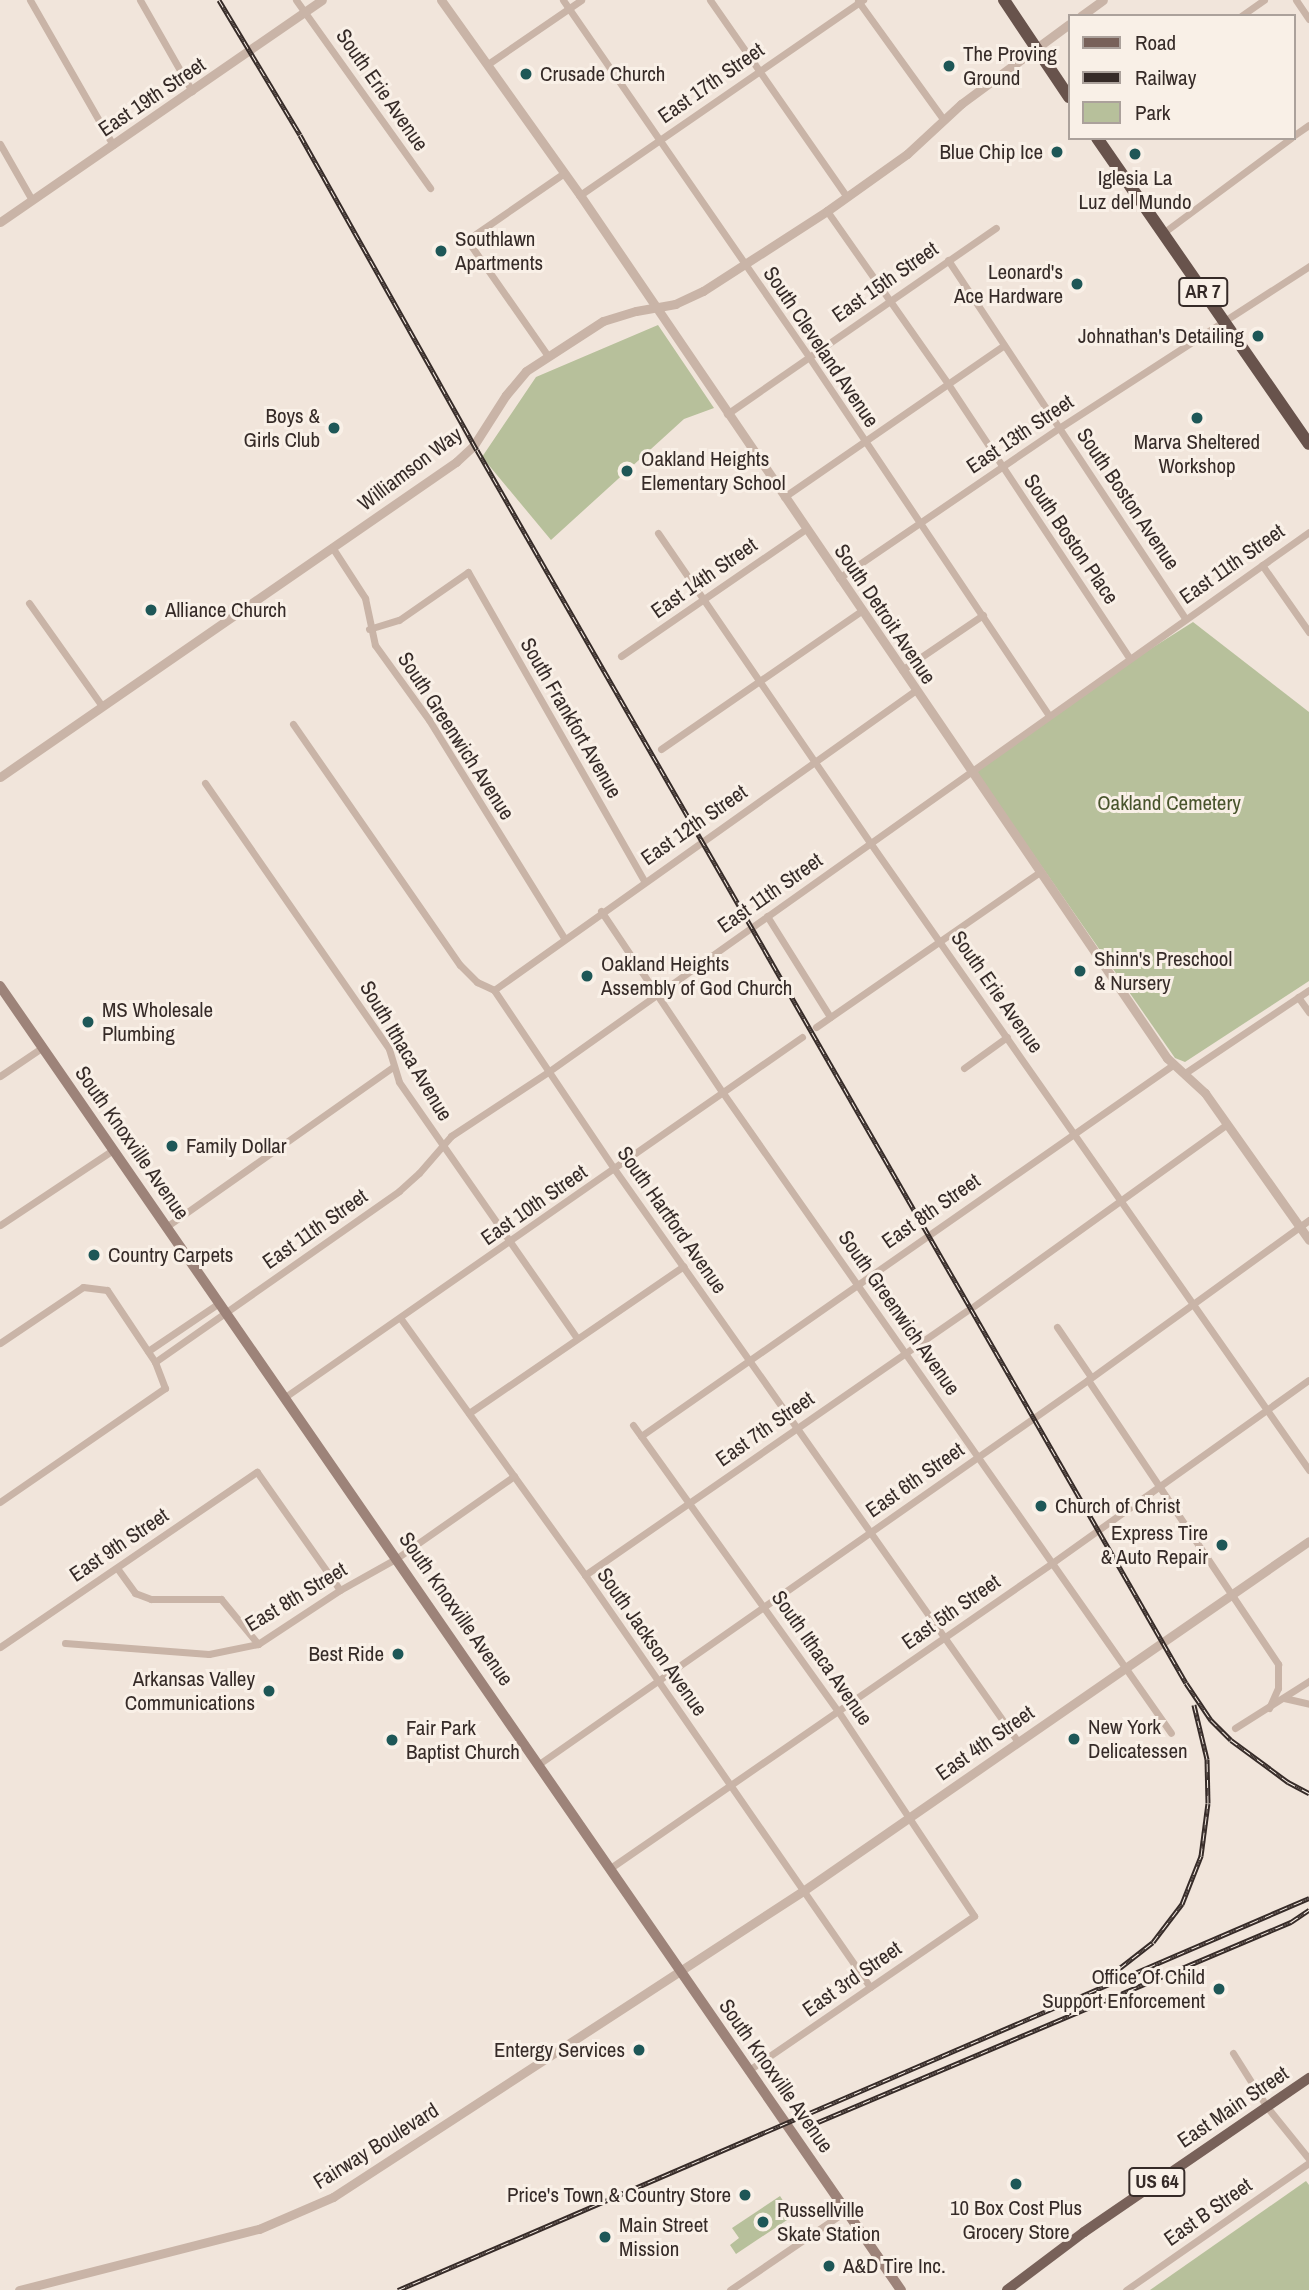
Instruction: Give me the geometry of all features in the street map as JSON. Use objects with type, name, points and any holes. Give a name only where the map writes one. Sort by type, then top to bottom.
[{"type":"highway","points":[[1004,0],[1068,96]]},
{"type":"highway","name":"AR 7","points":[[1098,140],[1309,444]]},
{"type":"main road","name":"South Knoxville Avenue","points":[[0,986],[901,2290]]},
{"type":"main road","name":"East Main Street","points":[[1007,2290],[1084,2232],[1309,2078]]},
{"type":"street","points":[[30,0],[113,145]]},
{"type":"street","points":[[140,0],[192,91]]},
{"type":"street","name":"South Erie Avenue","points":[[296,0],[430,188]]},
{"type":"street","name":"East 19th Street","points":[[0,222],[322,0]]},
{"type":"street","name":"South Detroit Avenue","points":[[441,0],[580,195],[861,611],[1174,1064],[1205,1093],[1309,1240]]},
{"type":"street","name":"South Cleveland Avenue","points":[[563,0],[809,357],[1048,714]]},
{"type":"street","points":[[488,64],[581,0]]},
{"type":"street","points":[[710,0],[847,197]]},
{"type":"street","points":[[1084,14],[1103,0]]},
{"type":"street","points":[[1244,14],[1264,0]]},
{"type":"street","points":[[1296,0],[1309,19]]},
{"type":"street","points":[[860,1],[943,119]]},
{"type":"street","name":"East 17th Street","points":[[580,195],[860,1]]},
{"type":"street","name":"Williamson Way","points":[[0,777],[465,454],[516,382],[548,356],[603,321],[688,299],[827,211],[907,154],[943,119],[1068,25]]},
{"type":"street","points":[[1163,233],[1288,140]]},
{"type":"street","points":[[0,144],[32,200]]},
{"type":"street","points":[[548,356],[467,240],[564,173]]},
{"type":"street","name":"South Boston Place","points":[[827,211],[948,384],[1129,657]]},
{"type":"street","name":"East 15th Street","points":[[727,414],[996,228]]},
{"type":"street","name":"South Boston Avenue","points":[[948,260],[1185,618]]},
{"type":"street","name":"East 13th Street","points":[[839,578],[1059,428],[1309,266]]},
{"type":"street","points":[[784,496],[1004,345]]},
{"type":"street","name":"East 14th Street","points":[[621,656],[806,528]]},
{"type":"street","name":"East 11th Street","points":[[155,1362],[399,1191],[419,1173],[443,1144],[1309,532]]},
{"type":"street","name":"South Erie Avenue","points":[[658,533],[814,762],[1309,1470]]},
{"type":"street","name":"South Greenwich Avenue","points":[[332,547],[365,598],[369,629],[375,645],[429,720],[564,938]]},
{"type":"street","points":[[1262,565],[1309,632]]},
{"type":"street","name":"South Frankfort Avenue","points":[[369,629],[399,620],[468,572],[644,881]]},
{"type":"street","points":[[29,603],[102,706]]},
{"type":"street","points":[[661,749],[861,611]]},
{"type":"street","points":[[902,670],[983,615]]},
{"type":"street","name":"East 12th Street","points":[[494,990],[601,911],[916,690]]},
{"type":"street","name":"South Hartford Avenue","points":[[293,724],[460,965],[477,982],[494,990],[615,1170],[872,1531],[1018,1742]]},
{"type":"street","name":"South Ithaca Avenue","points":[[205,783],[389,1049],[399,1082],[577,1338]]},
{"type":"street","points":[[816,1027],[1040,872]]},
{"type":"street","name":"South Greenwich Avenue","points":[[601,911],[723,1093],[859,1283],[1171,1733]]},
{"type":"street","points":[[767,916],[830,1017]]},
{"type":"street","points":[[1185,1073],[1309,990]]},
{"type":"street","points":[[1298,997],[1309,1012]]},
{"type":"street","name":"East 10th Street","points":[[285,1397],[615,1170],[802,1037]]},
{"type":"street","points":[[964,1068],[1007,1037]]},
{"type":"street","points":[[0,1076],[43,1047]]},
{"type":"street","name":"East 8th Street","points":[[641,1436],[1174,1064]]},
{"type":"street","points":[[166,1227],[393,1067]]},
{"type":"street","points":[[974,1306],[1119,1199],[1227,1124]]},
{"type":"street","points":[[0,1225],[113,1150]]},
{"type":"street","name":"East 6th Street","points":[[539,1764],[1090,1379],[1309,1220]]},
{"type":"street","points":[[469,1413],[684,1266]]},
{"type":"street","points":[[0,1343],[83,1287],[107,1290],[155,1362],[165,1388],[0,1502]]},
{"type":"street","points":[[148,1351],[219,1303]]},
{"type":"street","name":"East 7th Street","points":[[585,1575],[966,1311]]},
{"type":"street","name":"South Jackson Avenue","points":[[401,1319],[585,1575],[870,1987]]},
{"type":"street","points":[[1057,1327],[1157,1487],[1278,1664],[1278,1688],[1269,1708]]},
{"type":"street","name":"East 5th Street","points":[[609,1869],[1052,1563],[1309,1380]]},
{"type":"street","name":"South Ithaca Avenue","points":[[633,1425],[838,1711],[974,1916]]},
{"type":"street","name":"East 9th Street","points":[[0,1647],[257,1472],[340,1590]]},
{"type":"street","name":"East 8th Street","points":[[65,1643],[209,1654],[258,1644],[340,1590],[397,1559],[514,1476]]},
{"type":"street","name":"East 4th Street","points":[[680,1972],[803,1891],[1309,1541]]},
{"type":"street","points":[[117,1568],[135,1593],[151,1599],[221,1599],[258,1644]]},
{"type":"street","points":[[1235,1728],[1309,1681]]},
{"type":"street","points":[[1284,1698],[1307,1701],[1309,1704]]},
{"type":"street","name":"East 3rd Street","points":[[750,2070],[974,1916]]},
{"type":"street","name":"Fairway Boulevard","points":[[19,2290],[259,2229],[333,2197],[680,1972]]},
{"type":"street","points":[[1233,2053],[1266,2107],[1309,2162]]},
{"type":"street","name":"East B Street","points":[[1126,2290],[1309,2162]]},
{"type":"street","points":[[730,2290],[846,2211]]},
{"type":"green space","points":[[658,325],[714,408],[684,419],[551,540],[482,457],[536,377]]},
{"type":"green space","name":"Oakland Cemetery","points":[[1193,622],[1309,712],[1309,981],[1185,1062],[1175,1058],[976,772],[1065,703]]},
{"type":"green space","points":[[1306,2181],[1309,2185],[1309,2290],[1150,2290]]},
{"type":"green space","name":"Russellville Skate Station","points":[[780,2196],[793,2216],[736,2254],[730,2245],[739,2238],[732,2228]]},
{"type":"railway","points":[[219,0],[300,135],[477,450],[1186,1683],[1211,1720],[1231,1740],[1288,1782],[1309,1793]]},
{"type":"railway","points":[[1107,1978],[1153,1942],[1182,1904],[1201,1856],[1208,1803],[1207,1759],[1194,1705]]},
{"type":"railway","points":[[398,2290],[1309,1898]]},
{"type":"railway","points":[[804,2128],[1291,1922],[1309,1910]]},
{"type":"place","name":"The Proving Ground","points":[[949,66]]},
{"type":"place","name":"Crusade Church","points":[[526,74]]},
{"type":"place","name":"Blue Chip Ice","points":[[1057,152]]},
{"type":"place","name":"Iglesia La Luz del Mundo","points":[[1135,154]]},
{"type":"place","name":"Southlawn Apartments","points":[[441,251]]},
{"type":"place","name":"Leonard's Ace Hardware","points":[[1077,284]]},
{"type":"place","name":"Johnathan's Detailing","points":[[1258,336]]},
{"type":"place","name":"Marva Sheltered Workshop","points":[[1197,418]]},
{"type":"place","name":"Boys & Girls Club","points":[[334,428]]},
{"type":"place","name":"Oakland Heights Elementary School","points":[[627,471]]},
{"type":"place","name":"Alliance Church","points":[[151,610]]},
{"type":"place","name":"Shinn's Preschool & Nursery","points":[[1080,971]]},
{"type":"place","name":"Oakland Heights Assembly of God Church","points":[[587,976]]},
{"type":"place","name":"MS Wholesale Plumbing","points":[[88,1022]]},
{"type":"place","name":"Family Dollar","points":[[172,1146]]},
{"type":"place","name":"Country Carpets","points":[[94,1255]]},
{"type":"place","name":"Church of Christ","points":[[1041,1506]]},
{"type":"place","name":"Express Tire & Auto Repair","points":[[1222,1545]]},
{"type":"place","name":"Best Ride","points":[[398,1654]]},
{"type":"place","name":"Arkansas Valley Communications","points":[[269,1691]]},
{"type":"place","name":"New York Delicatessen","points":[[1074,1739]]},
{"type":"place","name":"Fair Park Baptist Church","points":[[392,1740]]},
{"type":"place","name":"Office Of Child Support Enforcement","points":[[1219,1989]]},
{"type":"place","name":"Entergy Services","points":[[639,2050]]},
{"type":"place","name":"10 Box Cost Plus Grocery Store","points":[[1016,2184]]},
{"type":"place","name":"Price's Town & Country Store","points":[[745,2195]]},
{"type":"place","name":"Russellville Skate Station","points":[[763,2222]]},
{"type":"place","name":"Main Street Mission","points":[[605,2237]]},
{"type":"place","name":"A&D Tire Inc.","points":[[829,2266]]}]
